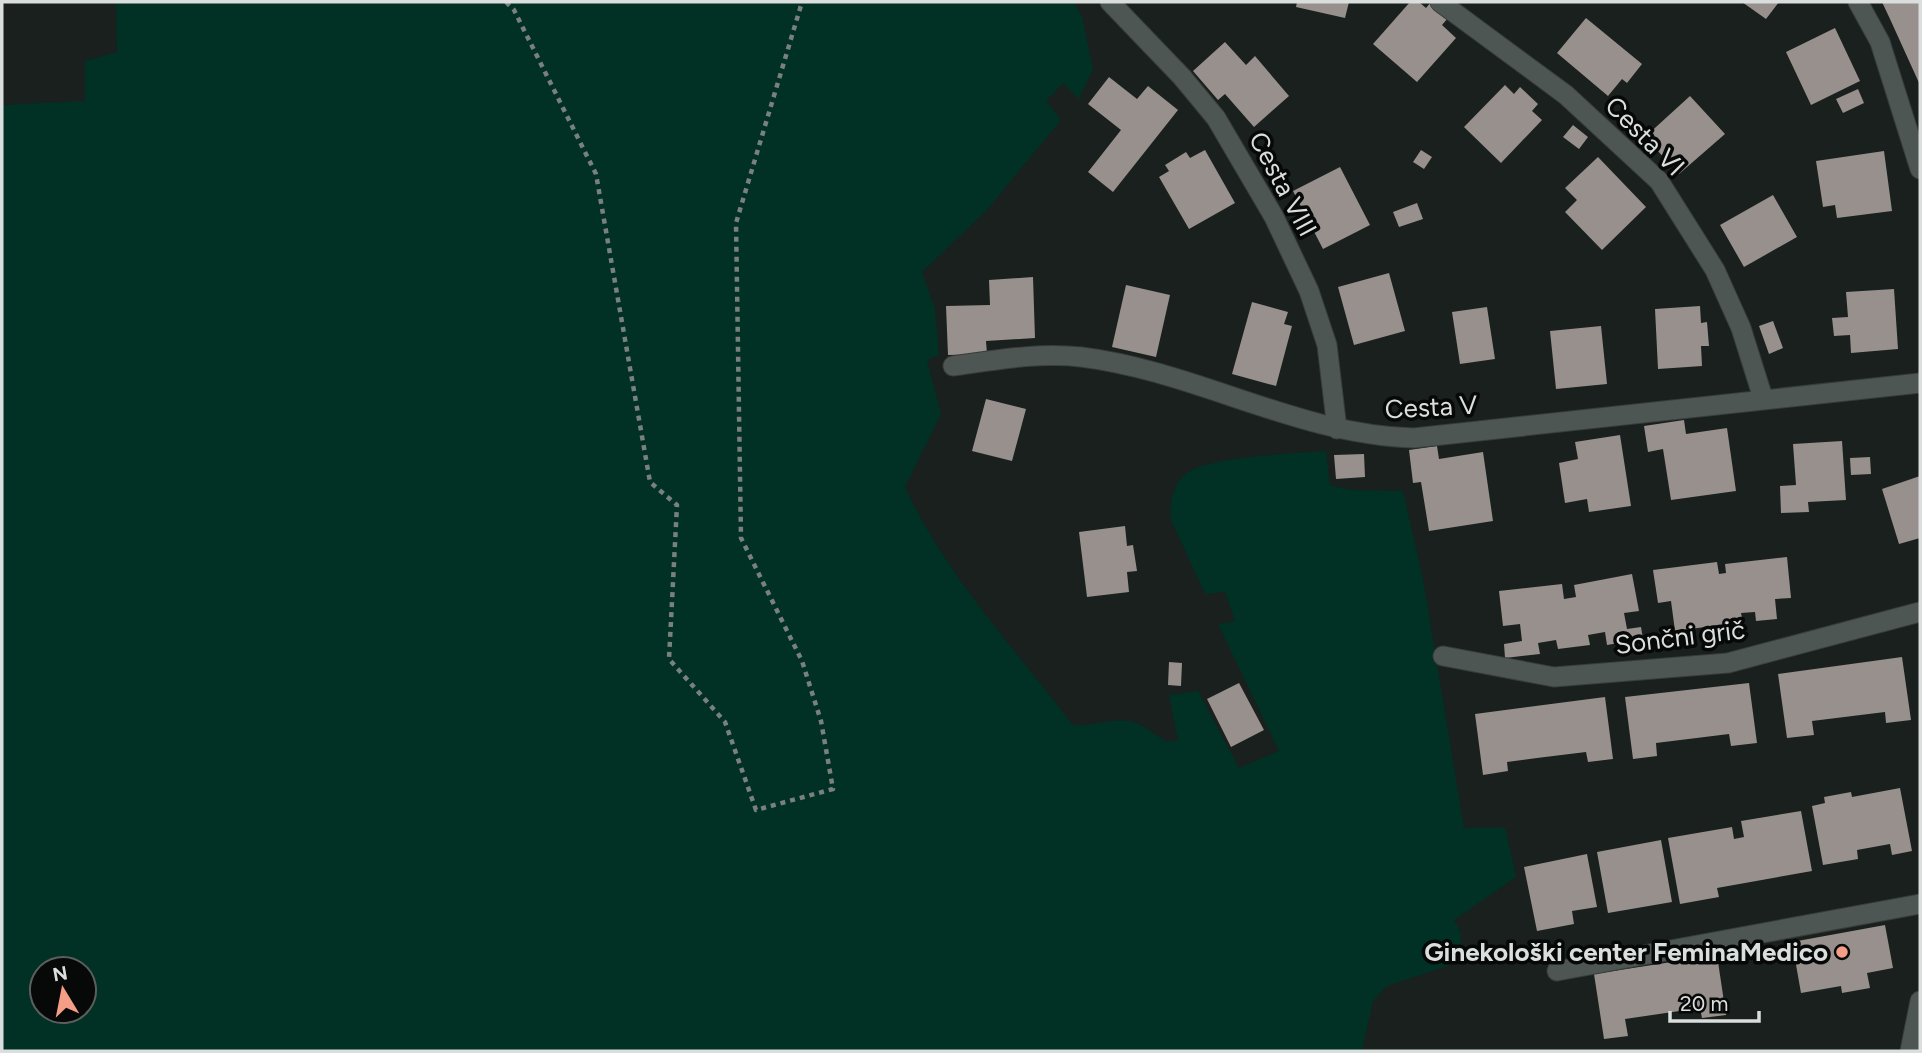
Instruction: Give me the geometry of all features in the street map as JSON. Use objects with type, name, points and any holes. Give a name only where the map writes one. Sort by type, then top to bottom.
[{"type":"street","name":"Cesta VIII","points":[[1110,2],[1182,77],[1216,118],[1274,217],[1308,291],[1327,345],[1337,429]]},
{"type":"street","name":"Cesta VI","points":[[1440,2],[1566,95],[1659,181],[1715,270],[1741,328],[1763,398]]},
{"type":"street","points":[[1858,2],[1880,42],[1920,169]]},
{"type":"street","name":"Cesta V","points":[[953,366],[1039,355],[1082,357],[1172,376],[1337,429],[1377,437],[1414,438],[1920,383]]},
{"type":"street","name":"Sončni grič","points":[[1443,656],[1555,677],[1728,663],[1920,612]]},
{"type":"street","points":[[1557,971],[1920,904]]},
{"type":"street","points":[[1910,1051],[1920,1001]]},
{"type":"path","points":[[506,2],[514,10],[596,174],[650,482],[677,505],[669,659],[725,722],[756,810],[833,789],[821,720],[803,661],[741,538],[736,223],[802,2]]},
{"type":"green space","points":[[116,2],[1074,2],[1082,17],[1093,69],[1079,99],[1063,83],[1046,101],[1061,120],[986,211],[922,272],[935,309],[939,355],[927,360],[941,414],[905,487],[921,519],[960,580],[1073,725],[1110,721],[1133,722],[1167,742],[1178,740],[1169,695],[1198,691],[1239,768],[1279,751],[1218,624],[1235,621],[1225,592],[1205,594],[1171,520],[1172,500],[1179,482],[1188,472],[1214,463],[1326,451],[1330,485],[1352,490],[1403,491],[1423,579],[1464,828],[1505,827],[1516,877],[1454,920],[1460,931],[1461,942],[1453,964],[1387,986],[1373,1001],[1362,1051],[2,1051],[2,105],[85,101],[85,61],[117,52]]},
{"type":"building","points":[[1297,2],[1349,2],[1345,18],[1296,7]]},
{"type":"building","points":[[1410,2],[1419,2],[1426,8],[1431,2],[1448,18],[1442,25],[1456,38],[1417,82],[1373,44]]},
{"type":"building","points":[[1742,2],[1779,2],[1766,19]]},
{"type":"building","points":[[1882,2],[1920,2],[1920,85],[1890,19]]},
{"type":"building","points":[[1586,18],[1642,64],[1627,83],[1622,79],[1608,96],[1557,53]]},
{"type":"building","points":[[1835,28],[1860,81],[1811,105],[1786,52]]},
{"type":"building","points":[[1225,42],[1246,65],[1255,56],[1289,96],[1254,127],[1225,94],[1218,100],[1193,71]]},
{"type":"building","points":[[1109,77],[1137,99],[1148,86],[1178,110],[1113,192],[1088,172],[1121,130],[1088,104]]},
{"type":"building","points":[[1505,85],[1514,94],[1520,87],[1538,104],[1532,111],[1542,120],[1501,163],[1464,127]]},
{"type":"building","points":[[1858,89],[1864,103],[1843,113],[1836,99]]},
{"type":"building","points":[[1690,96],[1725,134],[1679,174],[1645,137]]},
{"type":"building","points":[[1573,125],[1588,137],[1579,149],[1563,137]]},
{"type":"building","points":[[1205,150],[1235,203],[1189,229],[1159,177],[1169,171],[1165,165],[1186,152],[1190,158]]},
{"type":"building","points":[[1421,150],[1432,157],[1424,169],[1413,162]]},
{"type":"building","points":[[1884,151],[1892,211],[1837,218],[1835,205],[1823,207],[1816,161]]},
{"type":"building","points":[[1598,157],[1646,207],[1602,250],[1565,212],[1577,200],[1565,188]]},
{"type":"building","points":[[1340,167],[1370,225],[1323,249],[1293,191]]},
{"type":"building","points":[[1773,195],[1797,237],[1744,267],[1720,225]]},
{"type":"building","points":[[1417,203],[1423,219],[1399,227],[1393,212]]},
{"type":"building","points":[[1389,273],[1405,331],[1354,345],[1338,287]]},
{"type":"building","points":[[1033,277],[1035,338],[986,341],[987,354],[948,355],[946,306],[990,305],[989,280]]},
{"type":"building","points":[[1126,285],[1170,295],[1156,357],[1112,347]]},
{"type":"building","points":[[1894,289],[1898,349],[1851,353],[1850,335],[1834,336],[1832,318],[1848,317],[1846,292]]},
{"type":"building","points":[[1252,302],[1288,312],[1284,324],[1292,326],[1276,386],[1232,374]]},
{"type":"building","points":[[1700,306],[1701,323],[1707,322],[1709,346],[1701,346],[1702,366],[1658,369],[1655,309]]},
{"type":"building","points":[[1487,307],[1495,359],[1460,364],[1452,312]]},
{"type":"building","points":[[1773,321],[1783,348],[1769,354],[1759,326]]},
{"type":"building","points":[[1601,326],[1607,384],[1556,389],[1550,331]]},
{"type":"building","points":[[986,399],[1026,409],[1012,461],[972,451]]},
{"type":"building","points":[[1684,420],[1686,434],[1727,428],[1736,491],[1671,500],[1663,449],[1648,452],[1644,426]]},
{"type":"building","points":[[1620,435],[1631,506],[1589,512],[1587,499],[1565,503],[1559,463],[1578,459],[1575,442]]},
{"type":"building","points":[[1842,441],[1846,500],[1808,502],[1809,512],[1781,513],[1780,486],[1796,485],[1793,444]]},
{"type":"building","points":[[1437,446],[1439,459],[1483,452],[1493,521],[1429,531],[1421,482],[1413,483],[1409,450]]},
{"type":"building","points":[[1364,454],[1365,477],[1336,479],[1334,455]]},
{"type":"building","points":[[1870,457],[1871,474],[1851,475],[1850,458]]},
{"type":"building","points":[[1920,476],[1920,538],[1899,544],[1882,489]]},
{"type":"building","points":[[1125,526],[1127,546],[1133,545],[1137,571],[1127,572],[1129,592],[1087,597],[1079,532]]},
{"type":"building","points":[[1787,557],[1791,598],[1775,599],[1777,619],[1756,621],[1755,612],[1741,613],[1743,622],[1675,631],[1671,601],[1658,603],[1653,570],[1717,562],[1719,574],[1726,573],[1725,564]]},
{"type":"building","points":[[1632,574],[1639,611],[1624,613],[1627,629],[1641,627],[1643,639],[1607,645],[1605,632],[1588,635],[1590,645],[1558,649],[1556,640],[1538,643],[1540,654],[1505,658],[1504,644],[1522,641],[1520,624],[1503,626],[1499,591],[1562,584],[1564,599],[1576,597],[1574,585]]},
{"type":"building","points":[[1902,657],[1911,720],[1886,723],[1885,712],[1812,721],[1814,735],[1787,738],[1778,674]]},
{"type":"building","points":[[1169,662],[1182,663],[1181,686],[1168,685]]},
{"type":"building","points":[[1239,683],[1264,730],[1231,747],[1207,699]]},
{"type":"building","points":[[1749,683],[1757,743],[1731,746],[1729,734],[1656,743],[1657,756],[1633,759],[1625,697]]},
{"type":"building","points":[[1605,697],[1613,759],[1588,762],[1586,752],[1537,758],[1507,762],[1508,771],[1483,775],[1475,714]]},
{"type":"building","points":[[1900,788],[1912,851],[1892,855],[1890,844],[1857,850],[1858,859],[1823,865],[1812,806],[1825,803],[1824,797],[1851,792],[1852,797]]},
{"type":"building","points":[[1801,811],[1812,871],[1717,888],[1719,897],[1680,904],[1668,838],[1732,827],[1734,839],[1744,837],[1741,821]]},
{"type":"building","points":[[1661,840],[1672,902],[1608,913],[1597,852]]},
{"type":"building","points":[[1587,854],[1597,907],[1572,911],[1574,924],[1537,931],[1524,867]]},
{"type":"building","name":"Ginekološki center FeminaMedico","points":[[1885,925],[1893,968],[1867,973],[1870,988],[1842,993],[1841,986],[1801,993],[1792,942]]},
{"type":"building","points":[[1717,955],[1726,1015],[1702,1018],[1700,1008],[1625,1019],[1628,1036],[1604,1039],[1594,974]]},
{"type":"place","name":"Ginekološki center FeminaMedico","points":[[1842,952]]}]
